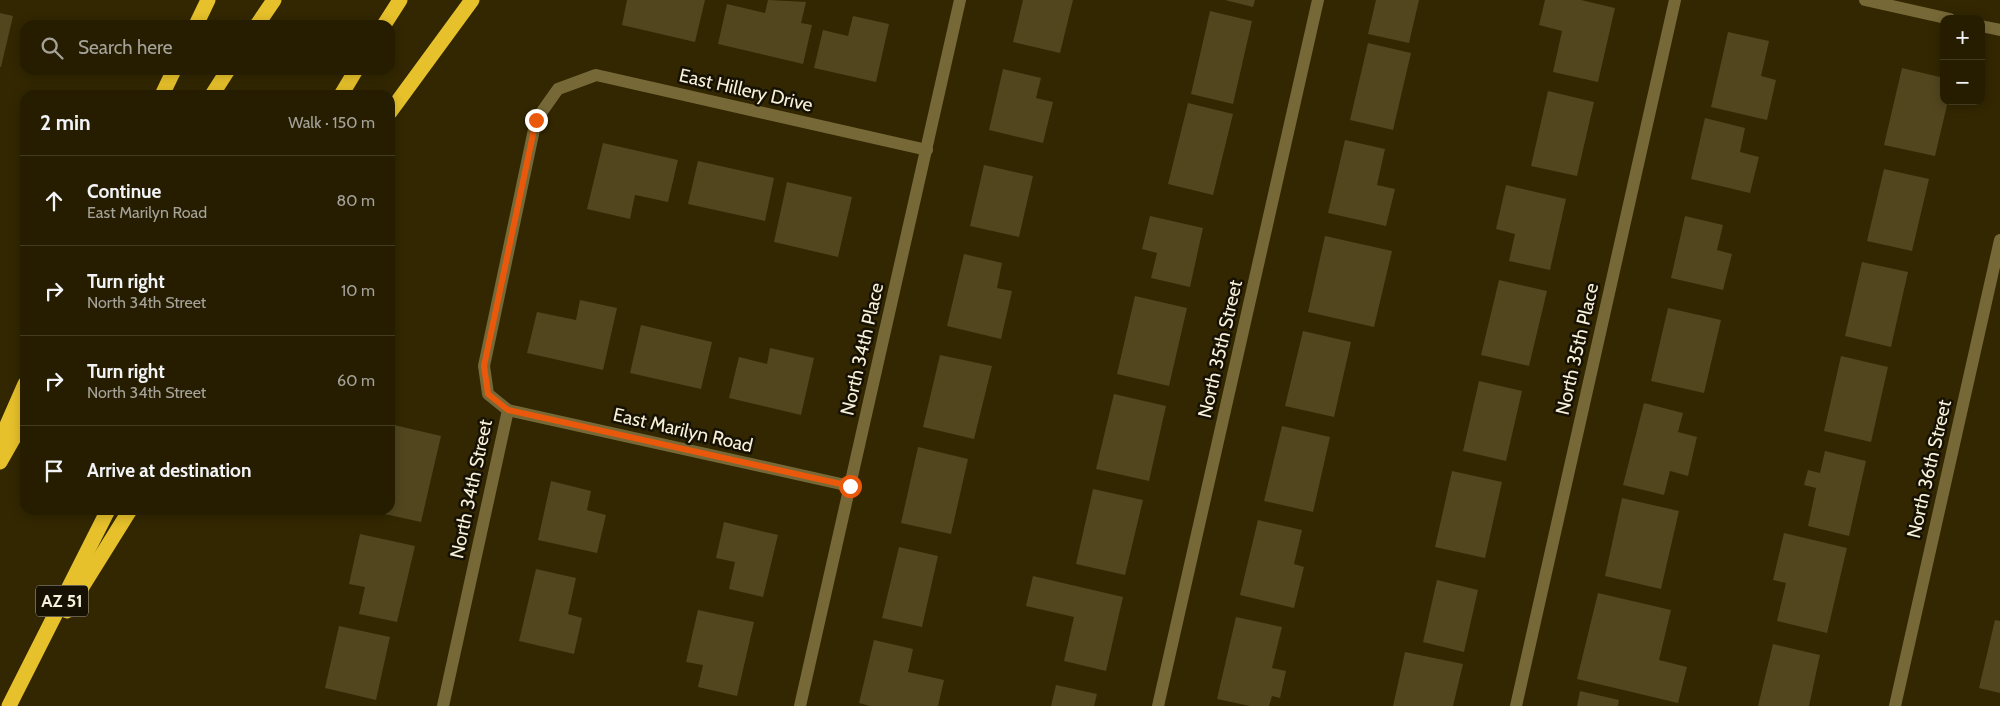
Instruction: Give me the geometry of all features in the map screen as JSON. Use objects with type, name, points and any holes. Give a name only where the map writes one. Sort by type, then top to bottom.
[{"type":"highway","points":[[198,20],[208,0]]},
{"type":"highway","points":[[260,20],[274,0]]},
{"type":"highway","points":[[387,20],[400,0]]},
{"type":"highway","points":[[395,105],[472,0]]},
{"type":"highway","points":[[164,90],[172,75]]},
{"type":"highway","points":[[215,90],[225,75]]},
{"type":"highway","points":[[344,90],[353,75]]},
{"type":"highway","points":[[0,441],[20,395]]},
{"type":"highway","points":[[0,462],[20,427]]},
{"type":"highway","name":"AZ 51","points":[[12,699],[105,515]]},
{"type":"highway","points":[[12,699],[127,515]]},
{"type":"street","name":"North 34th Place","points":[[800,706],[928,150],[960,0]]},
{"type":"street","name":"North 35th Street","points":[[1158,706],[1318,0]]},
{"type":"street","name":"North 35th Place","points":[[1516,706],[1675,0]]},
{"type":"street","points":[[1865,0],[1940,17]]},
{"type":"street","points":[[1985,27],[2000,30]]},
{"type":"street","name":"East Hillery Drive","points":[[558,89],[596,75],[928,150]]},
{"type":"street","name":"North 34th Street","points":[[442,706],[508,410],[488,394],[484,366],[536,120],[558,89]]},
{"type":"street","name":"North 36th Street","points":[[1895,706],[2000,240]]},
{"type":"street","name":"East Marilyn Road","points":[[508,410],[850,486]]},
{"type":"building","points":[[627,0],[705,0],[695,42],[622,25]]},
{"type":"building","points":[[768,0],[806,2],[801,23],[812,25],[803,64],[718,44],[727,4],[765,13]]},
{"type":"building","points":[[1023,0],[1073,0],[1060,53],[1013,42]]},
{"type":"building","points":[[1225,0],[1255,0],[1253,7]]},
{"type":"building","points":[[1376,0],[1419,0],[1409,43],[1368,34]]},
{"type":"building","points":[[1545,0],[1581,0],[1615,8],[1598,82],[1553,72],[1562,31],[1539,25]]},
{"type":"building","points":[[1210,11],[1252,21],[1233,104],[1191,94]]},
{"type":"building","points":[[0,13],[13,16],[1,67],[0,67]]},
{"type":"building","points":[[853,16],[889,24],[876,82],[814,68],[823,30],[848,36]]},
{"type":"building","points":[[1728,32],[1769,41],[1761,76],[1776,80],[1767,120],[1711,107]]},
{"type":"building","points":[[1368,43],[1411,53],[1393,130],[1350,120]]},
{"type":"building","points":[[1902,68],[1940,77],[1940,105],[1947,105],[1935,156],[1884,145]]},
{"type":"building","points":[[1003,69],[1041,78],[1036,98],[1053,102],[1043,143],[989,130]]},
{"type":"building","points":[[1548,91],[1594,102],[1577,176],[1531,166]]},
{"type":"building","points":[[1188,103],[1233,114],[1213,195],[1168,184]]},
{"type":"building","points":[[1705,118],[1745,128],[1740,152],[1759,157],[1750,193],[1691,179]]},
{"type":"building","points":[[1345,140],[1385,149],[1377,185],[1395,189],[1386,226],[1328,213]]},
{"type":"building","points":[[603,143],[678,160],[668,202],[635,195],[630,219],[587,209]]},
{"type":"building","points":[[698,161],[774,178],[765,221],[688,204]]},
{"type":"building","points":[[984,165],[1033,176],[1019,237],[970,226]]},
{"type":"building","points":[[1884,169],[1929,179],[1912,251],[1867,241]]},
{"type":"building","points":[[787,182],[852,197],[838,257],[774,242]]},
{"type":"building","points":[[1506,185],[1566,199],[1550,270],[1509,261],[1515,234],[1496,229]]},
{"type":"building","points":[[1150,216],[1203,228],[1190,287],[1151,278],[1157,253],[1142,249]]},
{"type":"building","points":[[1685,216],[1723,225],[1717,250],[1732,254],[1723,290],[1671,278]]},
{"type":"building","points":[[1325,236],[1392,251],[1374,327],[1308,312]]},
{"type":"building","points":[[964,254],[1002,263],[997,288],[1012,291],[1001,339],[947,326]]},
{"type":"building","points":[[1862,262],[1908,272],[1891,347],[1845,336]]},
{"type":"building","points":[[1499,280],[1547,291],[1529,366],[1481,355]]},
{"type":"building","points":[[1135,296],[1187,308],[1169,386],[1117,374]]},
{"type":"building","points":[[580,300],[617,308],[603,370],[527,353],[537,312],[576,320]]},
{"type":"building","points":[[1668,308],[1721,320],[1704,393],[1651,381]]},
{"type":"building","points":[[641,325],[712,342],[701,389],[630,373]]},
{"type":"building","points":[[1303,331],[1351,342],[1334,417],[1285,406]]},
{"type":"building","points":[[770,348],[814,358],[801,415],[729,398],[739,357],[767,364]]},
{"type":"building","points":[[940,355],[992,366],[974,439],[923,427]]},
{"type":"building","points":[[1841,356],[1888,367],[1871,442],[1824,431]]},
{"type":"building","points":[[1479,381],[1522,391],[1506,461],[1463,451]]},
{"type":"building","points":[[1114,394],[1166,406],[1149,481],[1096,469]]},
{"type":"building","points":[[1644,403],[1683,413],[1678,432],[1697,437],[1688,476],[1670,471],[1664,495],[1623,485]]},
{"type":"building","points":[[395,425],[441,436],[421,522],[389,515],[395,515]]},
{"type":"building","points":[[1282,426],[1330,437],[1313,512],[1264,501]]},
{"type":"building","points":[[918,447],[968,459],[951,534],[901,523]]},
{"type":"building","points":[[1825,451],[1866,461],[1849,536],[1808,526],[1816,488],[1804,485],[1808,470],[1820,473]]},
{"type":"building","points":[[1452,471],[1502,482],[1485,558],[1435,547]]},
{"type":"building","points":[[551,481],[591,491],[587,510],[606,515],[597,553],[538,540]]},
{"type":"building","points":[[1093,489],[1143,500],[1125,575],[1076,564]]},
{"type":"building","points":[[1622,498],[1679,511],[1661,589],[1605,576]]},
{"type":"building","points":[[1258,520],[1302,530],[1294,564],[1304,567],[1294,608],[1240,595]]},
{"type":"building","points":[[724,522],[778,535],[763,597],[729,589],[735,562],[716,558]]},
{"type":"building","points":[[1784,533],[1847,548],[1827,633],[1777,621],[1786,583],[1773,580]]},
{"type":"building","points":[[360,534],[415,546],[397,622],[359,614],[365,587],[349,584]]},
{"type":"building","points":[[899,547],[938,556],[922,627],[882,618]]},
{"type":"building","points":[[536,569],[576,578],[568,614],[582,618],[574,654],[519,641]]},
{"type":"building","points":[[1033,576],[1123,597],[1106,671],[1064,661],[1074,617],[1026,606]]},
{"type":"building","points":[[1437,580],[1478,590],[1464,652],[1423,642]]},
{"type":"building","points":[[1598,593],[1671,610],[1659,660],[1687,667],[1678,703],[1577,679]]},
{"type":"building","points":[[698,610],[754,622],[737,696],[698,687],[703,665],[686,662]]},
{"type":"building","points":[[1236,617],[1282,627],[1272,668],[1286,671],[1280,698],[1272,696],[1269,706],[1250,706],[1217,699]]},
{"type":"building","points":[[1995,620],[2000,621],[2000,693],[1979,688]]},
{"type":"building","points":[[339,626],[390,637],[376,700],[325,688]]},
{"type":"building","points":[[874,640],[913,649],[908,672],[944,680],[938,706],[870,706],[859,703]]},
{"type":"building","points":[[1773,644],[1820,655],[1809,706],[1758,706]]},
{"type":"building","points":[[1405,652],[1463,664],[1453,706],[1393,706]]},
{"type":"building","points":[[1056,685],[1097,694],[1094,706],[1051,706]]},
{"type":"building","points":[[1580,691],[1619,700],[1618,706],[1577,706]]},
{"type":"route","points":[[536,120],[484,366],[488,394],[508,410],[850,486]]}]
